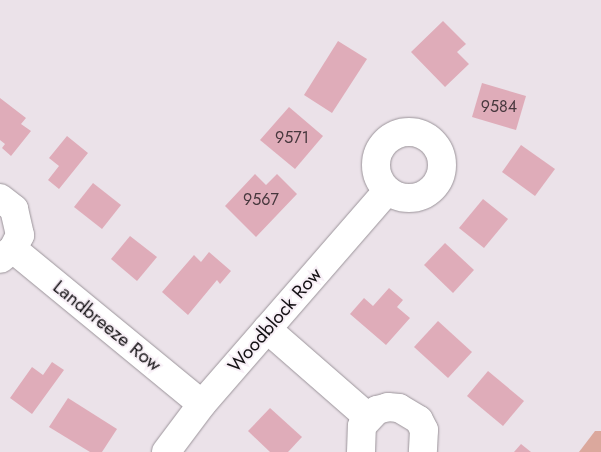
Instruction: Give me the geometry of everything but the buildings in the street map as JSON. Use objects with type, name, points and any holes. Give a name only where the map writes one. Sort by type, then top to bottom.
[{"type":"street","name":"Woodblock Row","points":[[166,452],[202,404],[386,191]]},
{"type":"street","name":"Landbreeze Row","points":[[0,198],[14,209],[19,222],[20,235],[7,254],[202,404]]},
{"type":"street","points":[[267,329],[368,417]]},
{"type":"street","points":[[361,452],[359,436],[368,417],[388,407],[410,412],[424,430],[423,452]]},
{"type":"shaded area","points":[[595,431],[601,431],[601,452],[579,452]]}]
